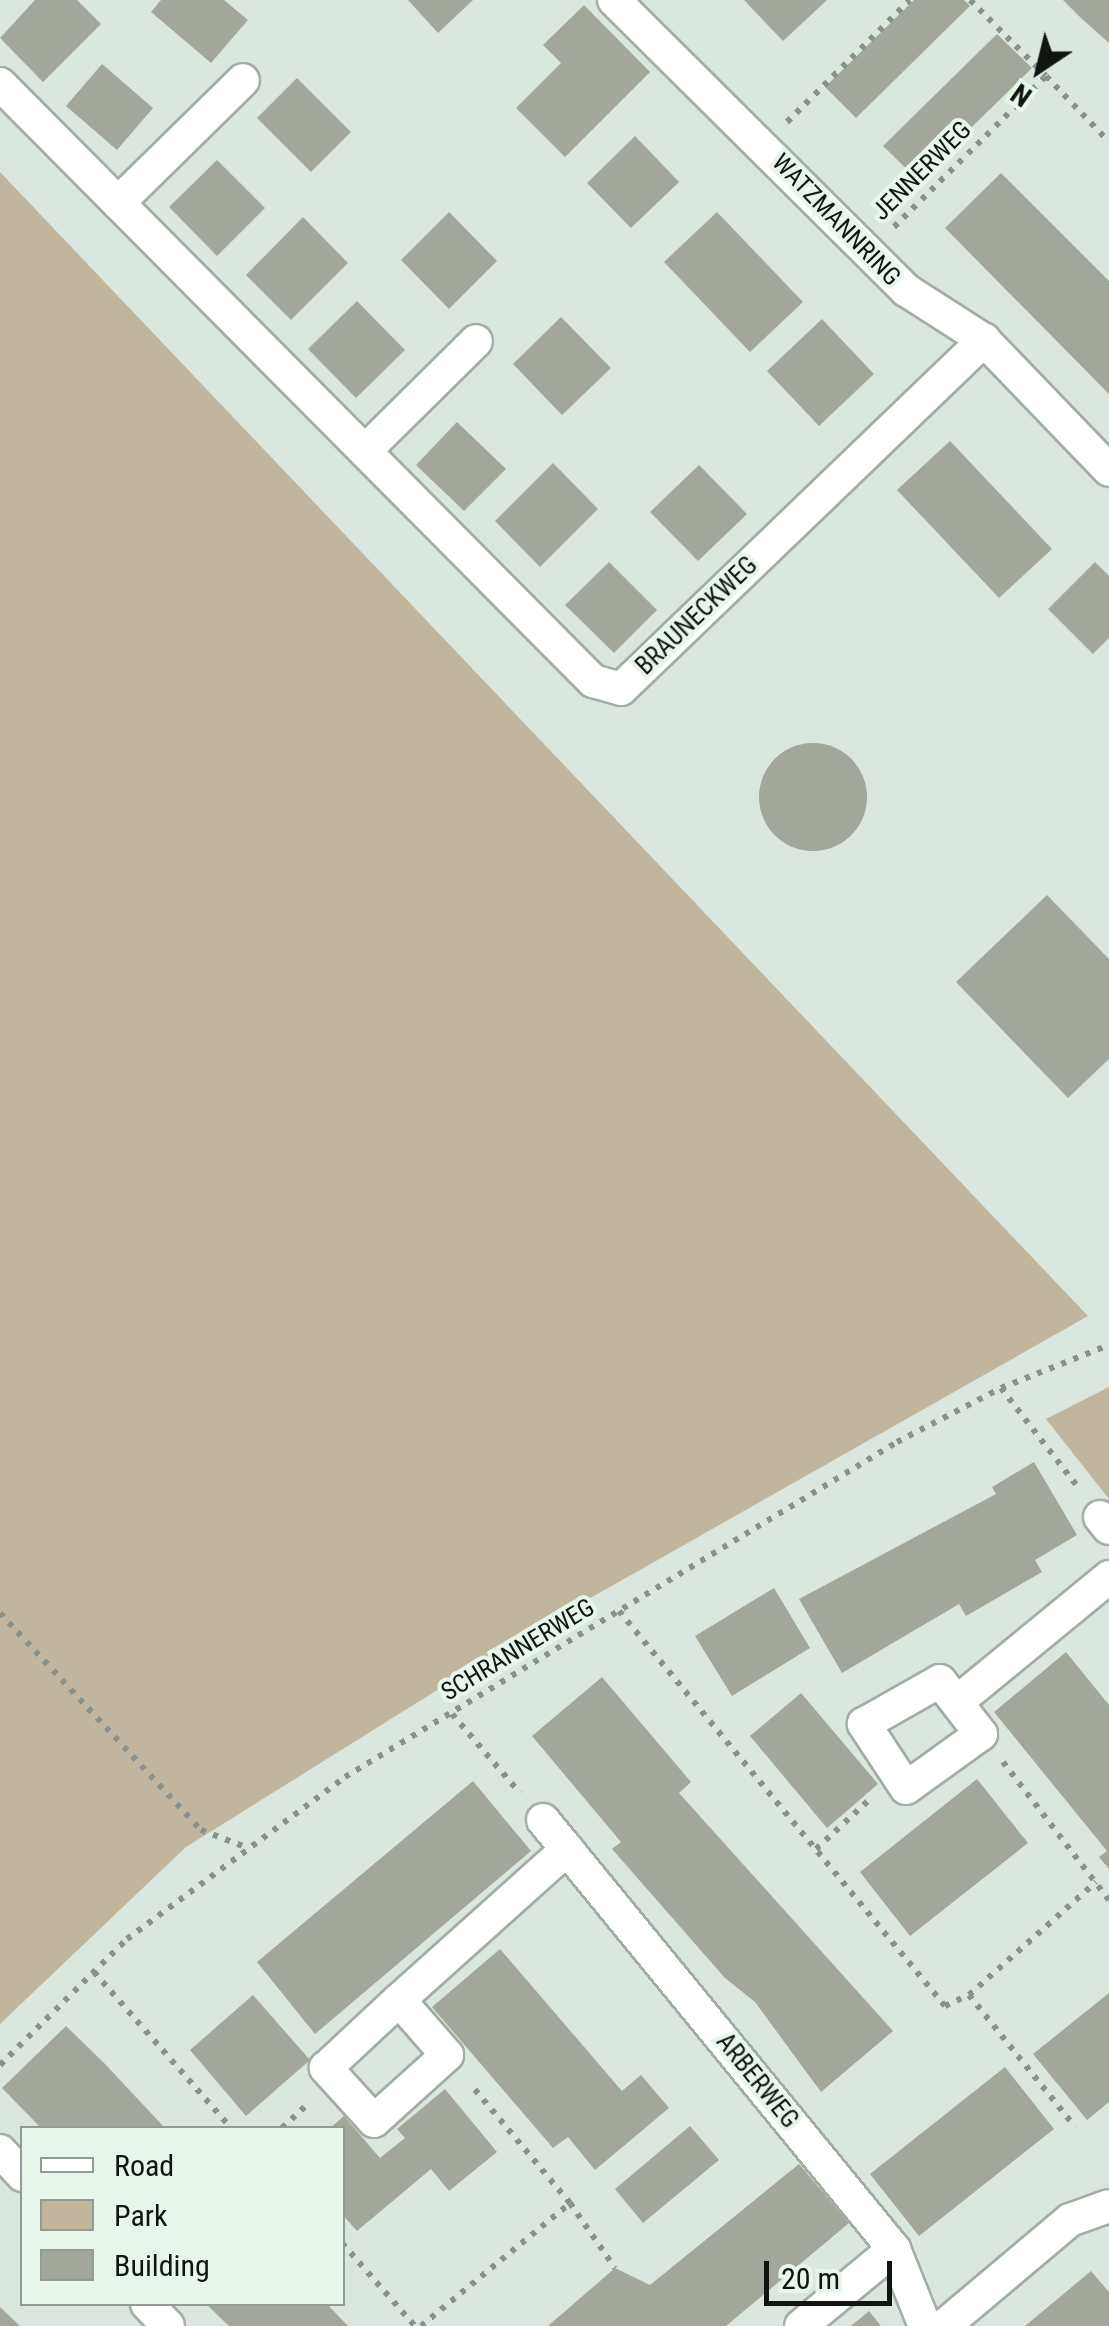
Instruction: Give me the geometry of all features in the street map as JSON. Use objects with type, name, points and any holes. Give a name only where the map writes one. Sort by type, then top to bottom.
[{"type":"street","name":"WATZMANNRING","points":[[614,0],[906,290],[984,340],[1109,470]]},
{"type":"street","points":[[118,202],[243,80]]},
{"type":"street","name":"BRAUNECKWEG","points":[[0,84],[593,681],[622,689],[984,340]]},
{"type":"street","points":[[365,451],[476,341]]},
{"type":"street","points":[[956,1702],[1109,1577]]},
{"type":"street","points":[[940,1681],[981,1734],[906,1788],[864,1724],[940,1681]]},
{"type":"street","name":"ARBERWEG","points":[[543,1820],[894,2249],[925,2326]]},
{"type":"street","points":[[399,2000],[447,2055],[374,2121],[326,2068],[399,2000],[567,1848]]},
{"type":"street","points":[[0,2151],[20,2172]]},
{"type":"street","points":[[944,2326],[1070,2220],[1109,2206]]},
{"type":"street","points":[[801,2326],[894,2249]]},
{"type":"street","points":[[149,2306],[168,2326]]},
{"type":"path","points":[[764,146],[910,0]]},
{"type":"path","points":[[970,0],[1109,142]]},
{"type":"path","name":"JENNERWEG","points":[[868,252],[1046,76]]},
{"type":"path","name":"SCHRANNERWEG","points":[[0,2065],[94,1972],[345,1777],[896,1442],[1001,1388],[1109,1345]]},
{"type":"path","points":[[1001,1388],[1104,1522]]},
{"type":"path","points":[[619,1612],[945,2006],[968,1995],[1096,1882]]},
{"type":"path","points":[[0,1613],[201,1830],[249,1848]]},
{"type":"path","points":[[452,1714],[543,1820]]},
{"type":"path","points":[[981,1734],[1109,1900]]},
{"type":"path","points":[[816,1849],[897,1775]]},
{"type":"path","points":[[94,1972],[229,2126]]},
{"type":"path","points":[[968,1995],[1075,2127]]},
{"type":"path","points":[[447,2055],[570,2203],[615,2268]]},
{"type":"path","points":[[345,2246],[418,2326],[570,2203]]},
{"type":"green space","points":[[0,172],[1088,1316],[527,1634],[186,1847],[0,2024]]},
{"type":"green space","points":[[1109,1387],[1109,1499],[1046,1419]]},
{"type":"building","points":[[35,0],[77,0],[101,24],[43,82],[0,38]]},
{"type":"building","points":[[161,0],[224,0],[248,20],[211,63],[151,12]]},
{"type":"building","points":[[408,0],[473,0],[438,33]]},
{"type":"building","points":[[744,0],[827,0],[783,41]]},
{"type":"building","points":[[914,0],[964,0],[970,6],[856,118],[825,87]]},
{"type":"building","points":[[1063,0],[1109,0],[1109,43],[1081,18]]},
{"type":"building","points":[[584,5],[650,72],[565,157],[516,108],[561,63],[543,45]]},
{"type":"building","points":[[997,34],[1032,68],[918,180],[883,146]]},
{"type":"building","points":[[102,64],[153,108],[117,150],[66,106]]},
{"type":"building","points":[[297,78],[351,132],[311,172],[257,118]]},
{"type":"building","points":[[635,136],[679,182],[631,228],[587,183]]},
{"type":"building","points":[[217,160],[265,208],[217,256],[169,207]]},
{"type":"building","points":[[1001,173],[1109,281],[1109,394],[945,228]]},
{"type":"building","points":[[449,212],[497,261],[449,309],[401,260]]},
{"type":"building","points":[[717,212],[803,302],[750,352],[664,262]]},
{"type":"building","points":[[303,217],[348,263],[291,320],[246,275]]},
{"type":"building","points":[[357,301],[405,350],[356,398],[308,349]]},
{"type":"building","points":[[561,317],[611,368],[562,415],[513,364]]},
{"type":"building","points":[[822,319],[874,374],[819,426],[767,371]]},
{"type":"building","points":[[457,422],[506,469],[464,511],[416,465]]},
{"type":"building","points":[[950,441],[1052,549],[999,598],[897,490]]},
{"type":"building","points":[[553,463],[598,509],[540,567],[495,521]]},
{"type":"building","points":[[699,465],[747,514],[698,561],[650,512]]},
{"type":"building","points":[[609,562],[657,610],[614,653],[565,605]]},
{"type":"building","points":[[1095,562],[1109,576],[1109,638],[1093,654],[1048,609]]},
{"type":"building","points":[[813,743],[834,747],[851,759],[863,776],[867,797],[863,818],[851,835],[834,847],[813,851],[792,847],[775,835],[763,818],[759,797],[763,776],[775,759],[792,747]]},
{"type":"building","points":[[1047,895],[1109,959],[1109,1059],[1068,1098],[956,982]]},
{"type":"building","points":[[1034,1462],[1077,1535],[1035,1560],[1042,1572],[966,1616],[959,1604],[842,1673],[799,1599],[996,1494],[992,1487]]},
{"type":"building","points":[[774,1588],[810,1648],[732,1696],[695,1636]]},
{"type":"building","points":[[1066,1652],[1109,1705],[1109,1869],[1099,1857],[1107,1851],[994,1712]]},
{"type":"building","points":[[602,1677],[691,1782],[679,1793],[893,2031],[821,2092],[755,2002],[725,1978],[612,1849],[621,1842],[532,1736]]},
{"type":"building","points":[[801,1693],[878,1784],[827,1828],[750,1736]]},
{"type":"building","points":[[977,1779],[1028,1843],[910,1936],[860,1872]]},
{"type":"building","points":[[473,1781],[531,1851],[315,2034],[257,1962]]},
{"type":"building","points":[[500,1949],[622,2091],[641,2075],[669,2108],[595,2170],[568,2137],[553,2148],[432,2007]]},
{"type":"building","points":[[1109,1993],[1109,2102],[1087,2120],[1033,2054]]},
{"type":"building","points":[[253,1995],[310,2060],[246,2116],[190,2050]]},
{"type":"building","points":[[66,2026],[163,2126],[39,2126],[2,2088]]},
{"type":"building","points":[[1005,2067],[1054,2129],[919,2236],[870,2174]]},
{"type":"building","points":[[445,2089],[497,2152],[449,2191],[431,2169],[357,2231],[345,2217],[345,2126],[332,2126],[344,2116],[380,2158],[405,2138],[397,2129]]},
{"type":"building","points":[[690,2126],[719,2160],[643,2223],[615,2189]]},
{"type":"building","points":[[799,2164],[849,2223],[726,2326],[548,2326],[615,2268],[650,2285]]},
{"type":"building","points":[[1091,2271],[1109,2292],[1109,2326],[1025,2326]]},
{"type":"building","points":[[208,2306],[329,2306],[348,2326],[229,2326]]},
{"type":"building","points":[[0,2307],[20,2326],[0,2326]]},
{"type":"building","points":[[869,2311],[881,2326],[851,2326]]}]
